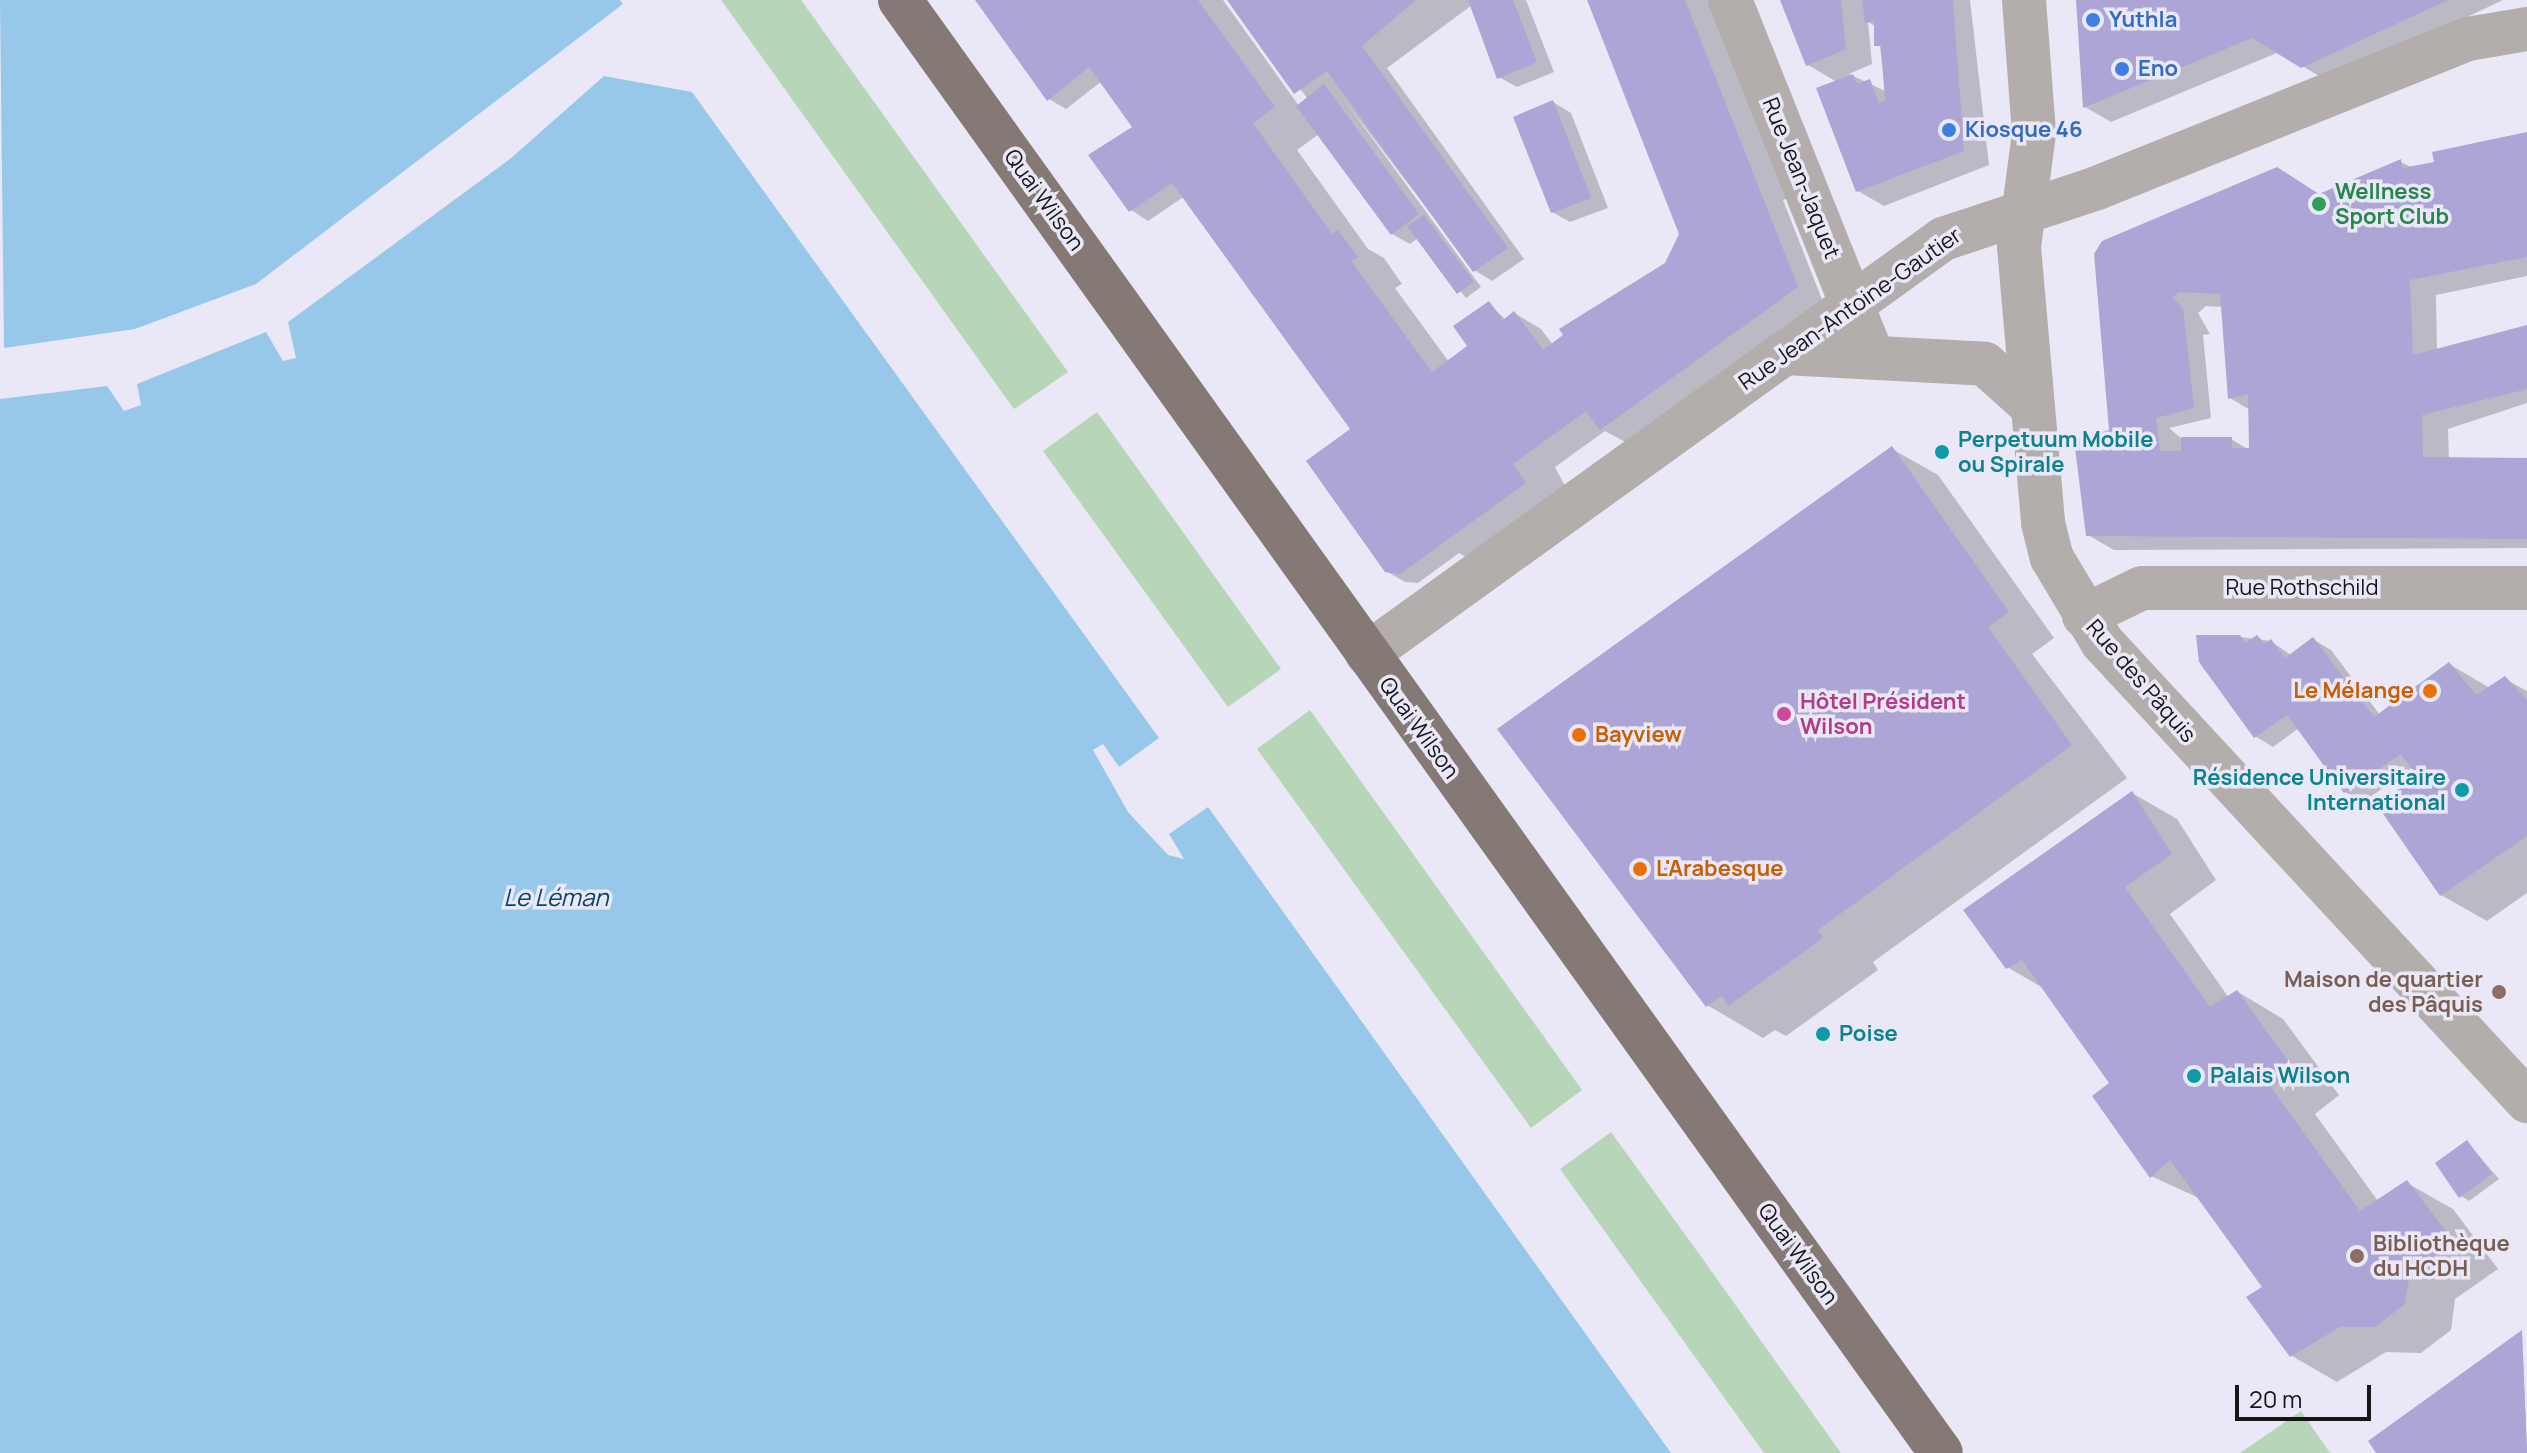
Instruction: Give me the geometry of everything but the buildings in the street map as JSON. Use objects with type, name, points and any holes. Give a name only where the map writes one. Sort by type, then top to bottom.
[{"type":"main road","name":"Quai Wilson","points":[[900,0],[1941,1453]]},
{"type":"street","name":"Rue Jean-Jaquet","points":[[1730,0],[1872,355]]},
{"type":"street","name":"Rue des Pâquis","points":[[2024,0],[2034,133],[2019,247],[2043,523],[2084,616],[2159,704],[2527,1101]]},
{"type":"street","name":"Rue Jean-Antoine-Gautier","points":[[1367,654],[1943,239],[2026,206],[2097,188],[2468,39],[2527,29]]},
{"type":"street","points":[[1785,353],[1872,355],[1985,364],[2032,406]]},
{"type":"street","name":"Rue Rothschild","points":[[2084,616],[2142,588],[2527,588]]},
{"type":"green space","points":[[721,0],[801,0],[1068,372],[1014,409]]},
{"type":"green space","points":[[1097,412],[1281,669],[1228,707],[1043,451]]},
{"type":"green space","points":[[1310,710],[1582,1090],[1531,1128],[1257,749]]},
{"type":"green space","points":[[1611,1132],[1841,1453],[1764,1453],[1560,1169]]},
{"type":"green space","points":[[2301,1411],[2330,1453],[2240,1453]]},
{"type":"water","points":[[0,0],[620,0],[623,4],[256,284],[135,329],[4,348]]},
{"type":"water","name":"Le Léman","points":[[604,76],[692,92],[1159,738],[1119,767],[1103,744],[1093,750],[1128,812],[1168,855],[1184,859],[1169,834],[1208,807],[1671,1453],[0,1453],[0,399],[107,386],[124,411],[141,405],[137,384],[266,332],[283,361],[296,358],[288,322],[510,159]]},
{"type":"place","name":"Yuthla","points":[[2093,20]]},
{"type":"place","name":"Eno","points":[[2122,69]]},
{"type":"place","name":"Kiosque 46","points":[[1949,130]]},
{"type":"place","name":"Wellness Sport Club","points":[[2319,204]]},
{"type":"place","name":"Perpetuum Mobile ou Spirale","points":[[1942,452]]},
{"type":"place","name":"Le Mélange","points":[[2430,691]]},
{"type":"place","name":"Hôtel Président Wilson","points":[[1784,714]]},
{"type":"place","name":"Bayview","points":[[1579,735]]},
{"type":"place","name":"Résidence Universitaire International","points":[[2462,790]]},
{"type":"place","name":"L'Arabesque","points":[[1640,869]]},
{"type":"place","name":"Maison de quartier des Pâquis","points":[[2499,992]]},
{"type":"place","name":"Poise","points":[[1823,1034]]},
{"type":"place","name":"Palais Wilson","points":[[2194,1076]]},
{"type":"place","name":"Bibliothèque du HCDH","points":[[2357,1256]]}]
